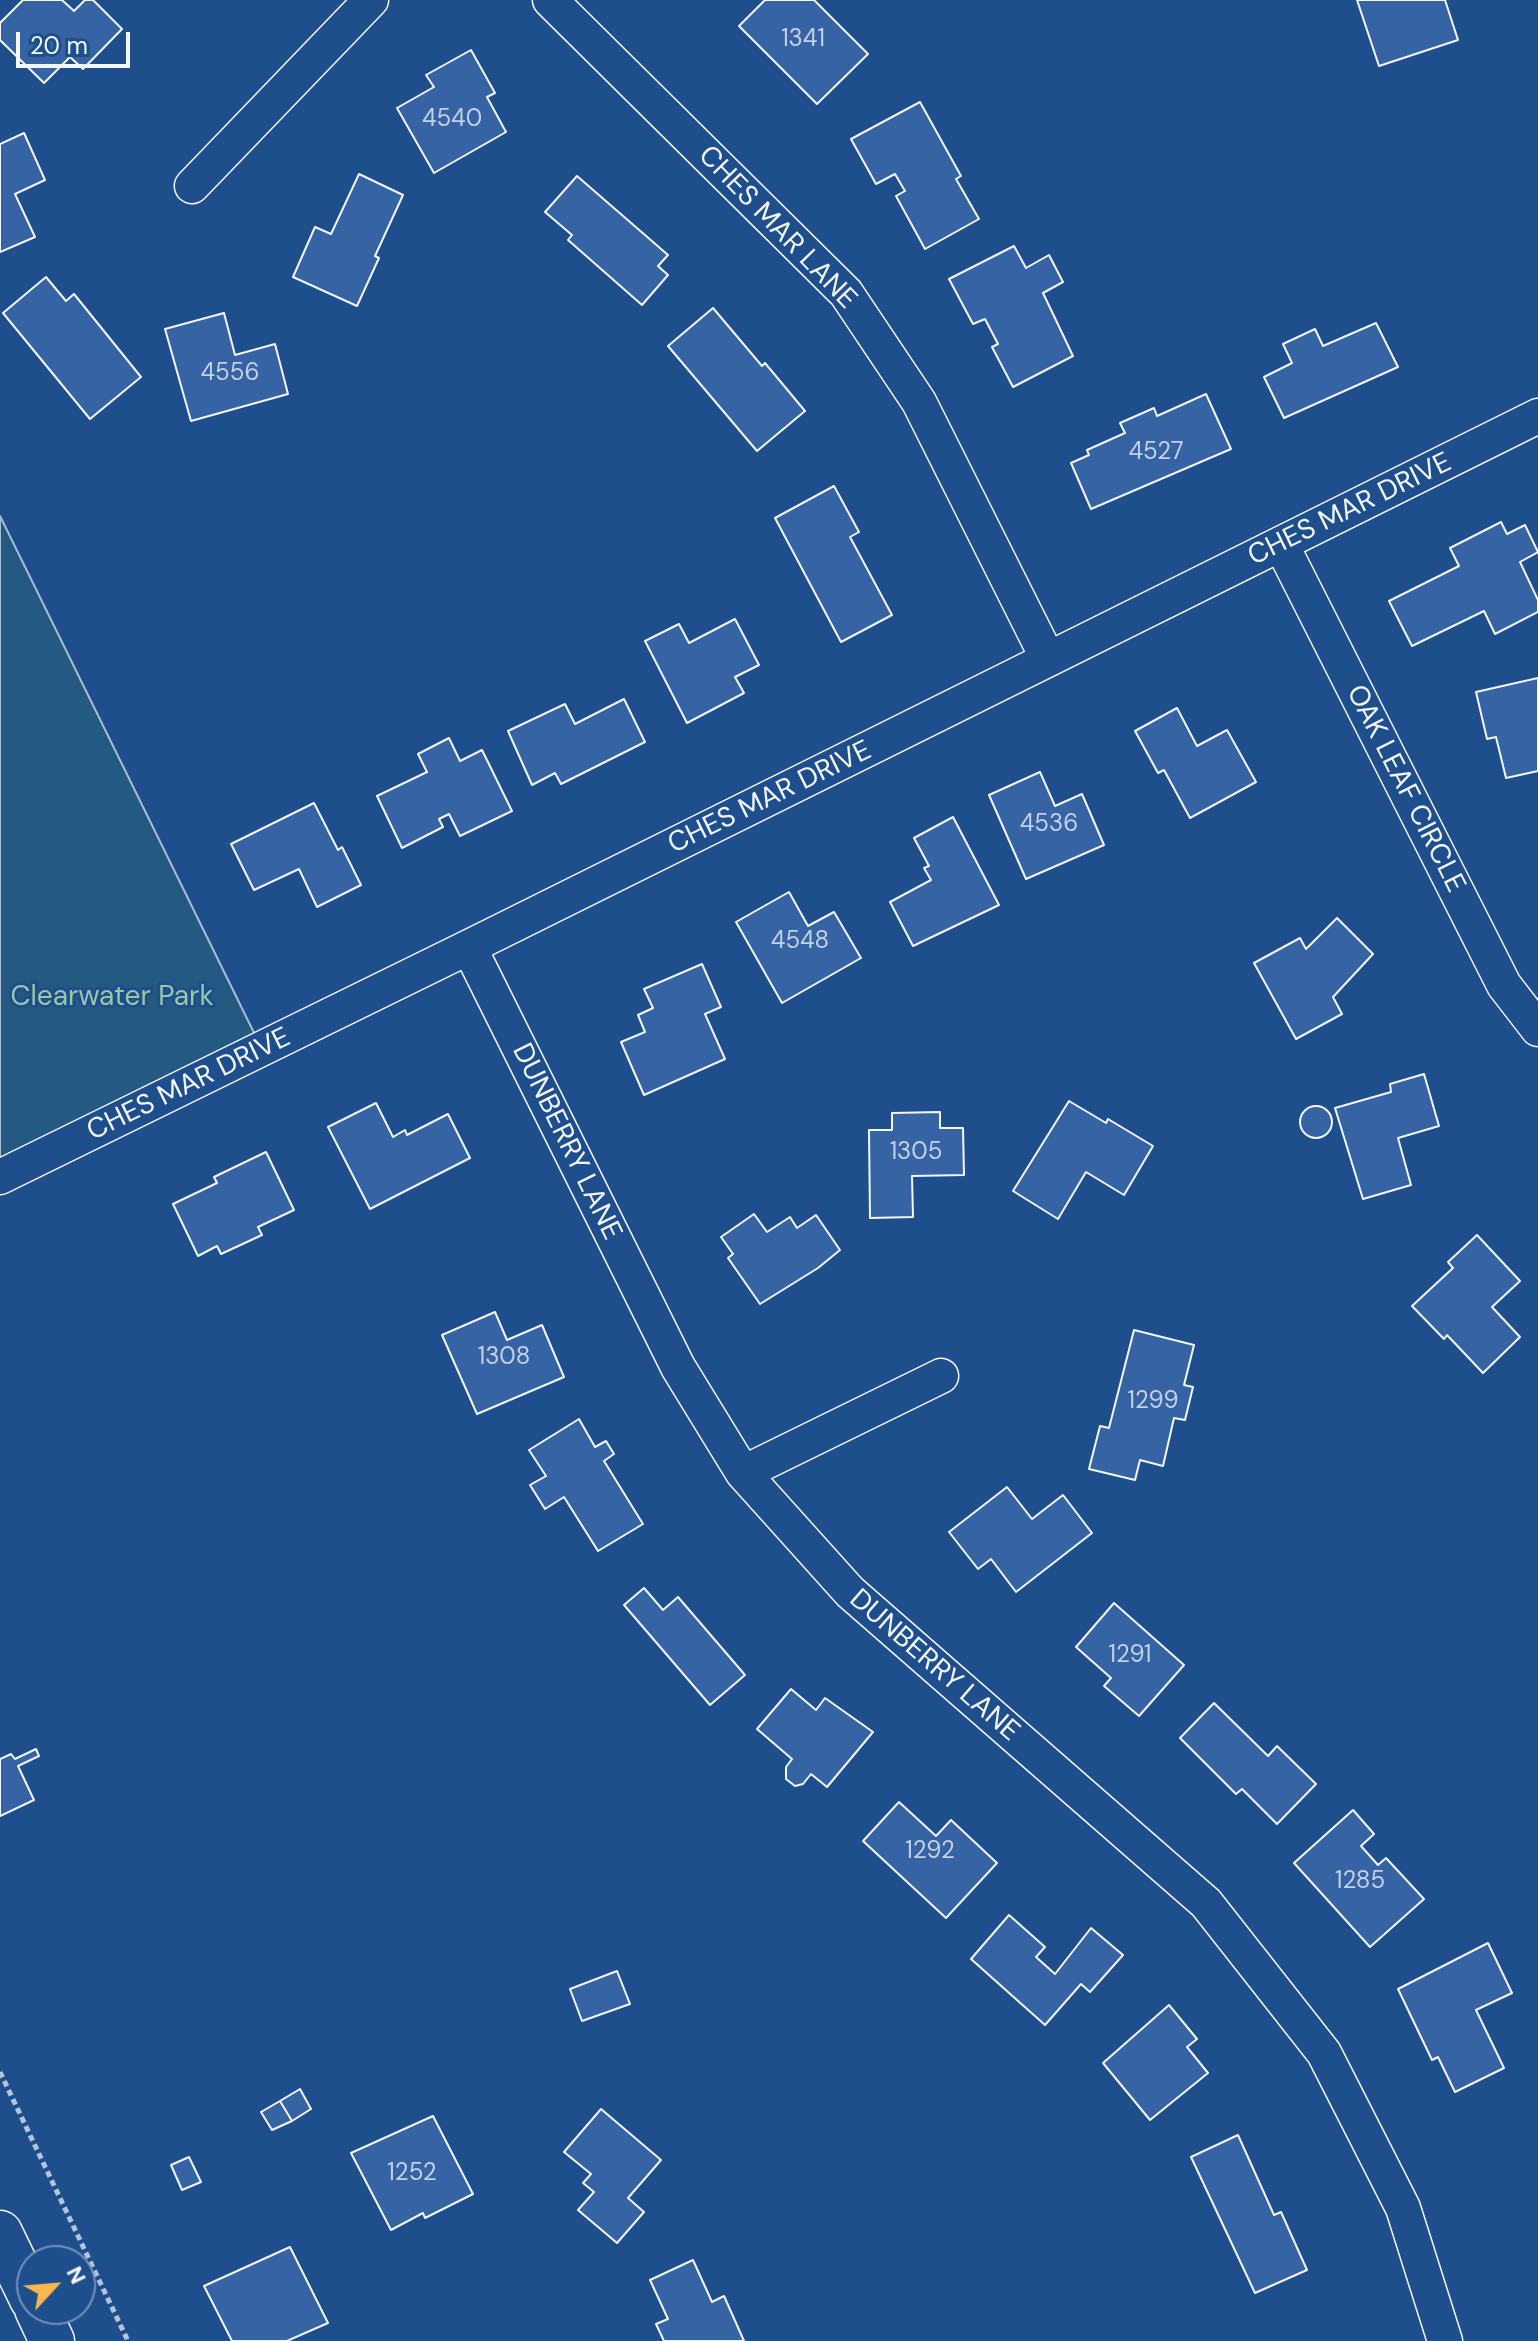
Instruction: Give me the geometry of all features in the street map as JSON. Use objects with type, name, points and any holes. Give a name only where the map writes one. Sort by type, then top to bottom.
[{"type":"main road","points":[[0,2233],[16,2266]]},
{"type":"street","points":[[192,186],[371,0]]},
{"type":"street","name":"CHES MAR LANE","points":[[550,0],[846,293],[919,402],[1048,659]]},
{"type":"street","name":"CHES MAR DRIVE","points":[[0,1177],[1538,416]]},
{"type":"street","name":"OAK LEAF CIRCLE","points":[[1281,544],[1504,985],[1538,1029]]},
{"type":"street","name":"DUNBERRY LANE","points":[[469,947],[678,1367],[743,1473],[850,1592],[1206,1903],[1324,2053],[1403,2208],[1445,2341]]},
{"type":"street","points":[[743,1473],[941,1376]]},
{"type":"path","points":[[0,2072],[128,2341]]},
{"type":"green space","name":"Clearwater Park","points":[[0,516],[262,1049],[0,1177]]},
{"type":"building","points":[[23,0],[62,0],[74,11],[85,0],[93,0],[122,29],[83,69],[70,57],[44,83],[0,40],[0,23]]},
{"type":"building","points":[[765,0],[814,0],[868,54],[817,104],[739,26]]},
{"type":"building","points":[[1357,0],[1445,0],[1458,40],[1379,66]]},
{"type":"building","points":[[471,50],[495,93],[487,97],[506,132],[434,173],[397,108],[434,87],[426,75]]},
{"type":"building","points":[[920,102],[961,176],[956,179],[979,219],[925,249],[896,196],[905,191],[895,174],[876,184],[851,139]]},
{"type":"building","points":[[24,133],[45,180],[15,194],[35,237],[0,252],[0,144]]},
{"type":"building","points":[[359,174],[403,195],[375,256],[379,258],[357,306],[293,277],[315,227],[331,234]]},
{"type":"building","points":[[577,176],[668,255],[658,266],[668,275],[642,305],[568,240],[572,235],[545,212]]},
{"type":"building","points":[[1014,246],[1026,268],[1049,255],[1063,282],[1043,293],[1073,356],[1013,387],[992,347],[998,344],[985,319],[973,324],[949,279]]},
{"type":"building","points":[[46,277],[66,301],[74,294],[141,377],[90,419],[3,313]]},
{"type":"building","points":[[713,308],[805,411],[757,451],[668,346]]},
{"type":"building","points":[[224,313],[235,355],[275,344],[288,394],[191,421],[165,329]]},
{"type":"building","points":[[1376,323],[1398,367],[1284,418],[1264,377],[1292,363],[1283,344],[1315,329],[1323,346]]},
{"type":"building","points":[[1206,394],[1231,449],[1091,509],[1071,463],[1089,455],[1087,450],[1125,433],[1120,423],[1154,408],[1157,416]]},
{"type":"building","points":[[834,486],[859,532],[850,537],[892,615],[841,642],[775,518]]},
{"type":"building","points":[[1501,522],[1507,534],[1525,525],[1538,552],[1520,562],[1538,600],[1538,612],[1495,634],[1484,611],[1412,646],[1389,601],[1459,566],[1450,548]]},
{"type":"building","points":[[735,619],[759,665],[735,677],[744,693],[687,723],[645,641],[679,624],[689,643]]},
{"type":"building","points":[[1538,678],[1538,771],[1506,778],[1496,737],[1487,739],[1476,692]]},
{"type":"building","points":[[624,699],[645,742],[561,784],[555,773],[532,785],[508,731],[565,704],[575,724]]},
{"type":"building","points":[[1177,708],[1197,746],[1227,730],[1256,782],[1190,818],[1164,770],[1158,773],[1135,731]]},
{"type":"building","points":[[449,738],[460,761],[482,750],[512,811],[460,836],[449,814],[439,819],[443,827],[402,848],[377,796],[427,772],[418,754]]},
{"type":"building","points":[[1040,772],[1055,806],[1082,794],[1104,845],[1026,879],[989,795]]},
{"type":"building","points":[[314,803],[338,850],[342,847],[361,885],[317,907],[299,869],[254,890],[231,844]]},
{"type":"building","points":[[953,817],[999,905],[913,946],[890,902],[931,880],[924,868],[929,866],[914,838]]},
{"type":"building","points":[[789,892],[808,926],[834,912],[861,958],[782,1003],[736,922]]},
{"type":"building","points":[[1337,918],[1373,954],[1333,997],[1342,1014],[1296,1039],[1254,963],[1300,938],[1306,949]]},
{"type":"building","points":[[702,964],[721,1007],[705,1014],[725,1059],[644,1095],[621,1042],[645,1032],[638,1015],[653,1008],[644,989]]},
{"type":"building","points":[[1424,1074],[1439,1126],[1398,1138],[1411,1185],[1363,1199],[1335,1108],[1391,1092],[1390,1084]]},
{"type":"building","points":[[1069,1101],[1106,1123],[1108,1119],[1153,1146],[1124,1195],[1086,1172],[1058,1219],[1013,1191]]},
{"type":"building","points":[[376,1103],[393,1137],[405,1130],[407,1135],[448,1114],[470,1158],[370,1209],[328,1127]]},
{"type":"building","points":[[1316,1106],[1327,1111],[1332,1122],[1327,1133],[1316,1138],[1305,1133],[1300,1122],[1305,1111]]},
{"type":"building","points":[[940,1112],[940,1128],[963,1128],[964,1175],[912,1176],[913,1217],[870,1218],[869,1130],[892,1130],[892,1113]]},
{"type":"building","points":[[266,1152],[294,1210],[258,1227],[262,1235],[221,1254],[217,1246],[198,1256],[173,1204],[217,1183],[214,1177]]},
{"type":"building","points":[[754,1214],[767,1232],[790,1217],[797,1228],[816,1215],[840,1250],[818,1268],[760,1304],[728,1258],[733,1254],[721,1237]]},
{"type":"building","points":[[1477,1235],[1520,1281],[1492,1307],[1520,1337],[1483,1373],[1447,1335],[1444,1339],[1412,1306],[1453,1268],[1448,1262]]},
{"type":"building","points":[[495,1312],[507,1340],[542,1325],[564,1377],[477,1414],[442,1335]]},
{"type":"building","points":[[1134,1330],[1194,1345],[1184,1385],[1193,1387],[1185,1420],[1174,1418],[1163,1466],[1140,1460],[1135,1480],[1089,1469],[1100,1426],[1109,1428]]},
{"type":"building","points":[[579,1419],[595,1447],[606,1441],[614,1454],[604,1461],[643,1524],[598,1551],[564,1497],[545,1509],[530,1485],[546,1476],[529,1450]]},
{"type":"building","points":[[1007,1487],[1032,1519],[1063,1495],[1092,1533],[1016,1592],[991,1559],[978,1569],[949,1532]]},
{"type":"building","points":[[644,1588],[663,1610],[678,1597],[745,1675],[710,1705],[624,1605]]},
{"type":"building","points":[[1114,1603],[1184,1665],[1139,1716],[1104,1686],[1111,1678],[1076,1647]]},
{"type":"building","points":[[791,1689],[816,1710],[825,1698],[873,1732],[827,1787],[811,1774],[803,1784],[795,1786],[786,1779],[786,1767],[792,1759],[757,1729]]},
{"type":"building","points":[[1214,1703],[1268,1756],[1277,1746],[1316,1784],[1277,1824],[1242,1789],[1236,1794],[1180,1738]]},
{"type":"building","points":[[36,1749],[39,1756],[18,1766],[34,1800],[0,1816],[0,1759],[11,1754],[15,1759]]},
{"type":"building","points":[[899,1802],[936,1836],[951,1820],[997,1863],[946,1918],[863,1841]]},
{"type":"building","points":[[1353,1810],[1374,1834],[1361,1846],[1378,1865],[1386,1858],[1424,1899],[1370,1947],[1294,1863]]},
{"type":"building","points":[[1009,1915],[1045,1947],[1036,1957],[1055,1974],[1091,1928],[1123,1955],[1090,1992],[1081,1984],[1045,2025],[971,1959]]},
{"type":"building","points":[[1488,1943],[1512,1993],[1476,2010],[1504,2068],[1455,2092],[1438,2057],[1432,2060],[1398,1989]]},
{"type":"building","points":[[617,1971],[630,2004],[582,2021],[570,1989]]},
{"type":"building","points":[[1169,2005],[1197,2039],[1187,2047],[1208,2073],[1150,2120],[1103,2063]]},
{"type":"building","points":[[300,2089],[311,2109],[292,2121],[280,2101]]},
{"type":"building","points":[[280,2101],[292,2121],[272,2130],[261,2112]]},
{"type":"building","points":[[601,2109],[661,2160],[628,2198],[644,2212],[617,2243],[578,2210],[594,2192],[583,2183],[591,2174],[564,2152]]},
{"type":"building","points":[[433,2116],[473,2194],[425,2218],[423,2213],[391,2230],[351,2153]]},
{"type":"building","points":[[1238,2135],[1274,2215],[1281,2212],[1307,2270],[1255,2293],[1191,2157]]},
{"type":"building","points":[[189,2157],[201,2182],[182,2190],[171,2165]]},
{"type":"building","points":[[290,2247],[328,2323],[287,2341],[232,2341],[204,2286]]},
{"type":"building","points":[[693,2260],[712,2302],[724,2296],[744,2341],[664,2341],[656,2324],[668,2319],[650,2280]]}]
